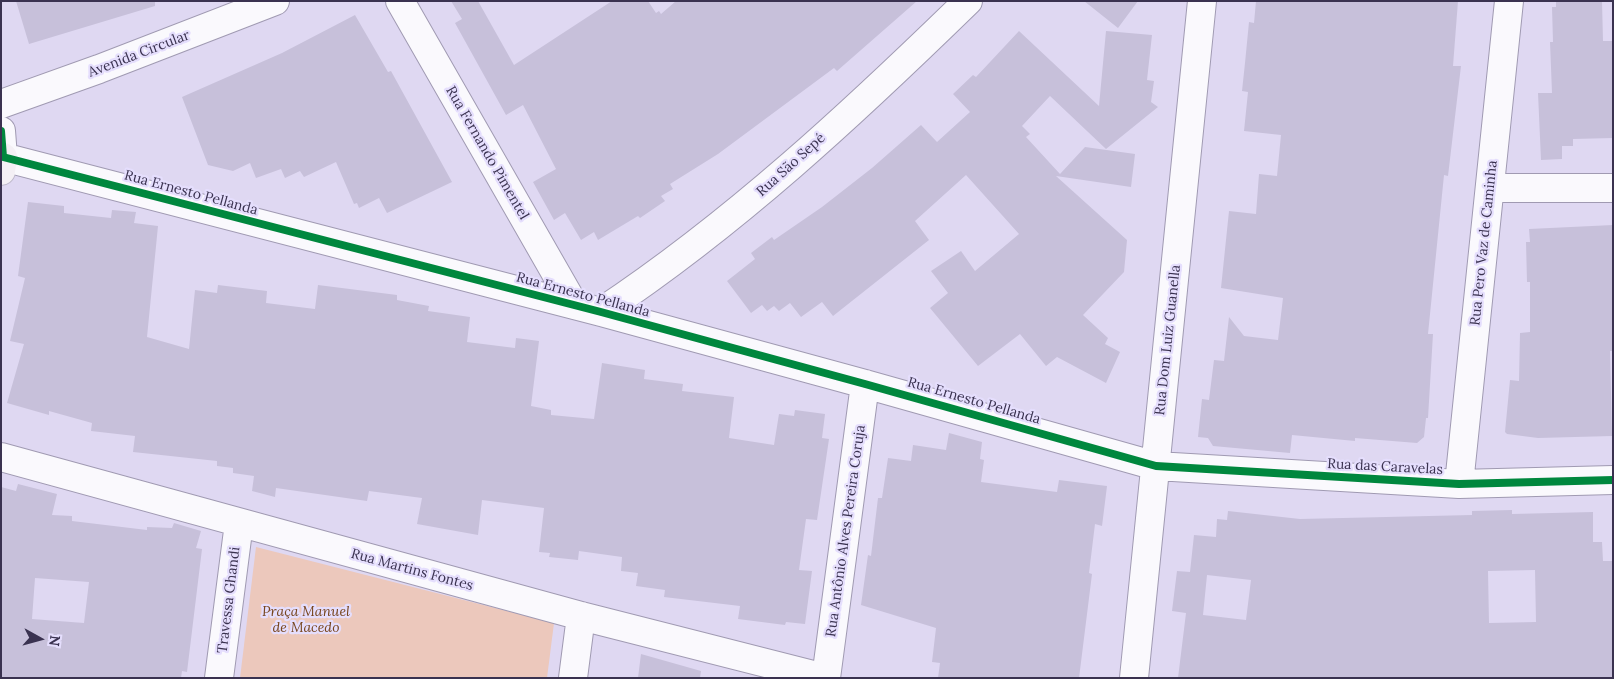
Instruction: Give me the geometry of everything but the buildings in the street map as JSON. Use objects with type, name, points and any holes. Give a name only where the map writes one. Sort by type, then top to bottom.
[{"type":"street","name":"Avenida Circular","points":[[1,104],[99,69],[275,1]]},
{"type":"street","name":"Rua Fernando Pimentel","points":[[400,1],[574,305]]},
{"type":"street","name":"Rua São Sepé","points":[[601,312],[638,287],[753,200],[904,64],[968,1]]},
{"type":"street","name":"Rua Dom Luiz Guanella","points":[[1134,678],[1202,1]]},
{"type":"street","name":"Rua Pero Vaz de Caminha","points":[[1459,484],[1509,1]]},
{"type":"street","name":"Rua Ernesto Pellanda","points":[[2,154],[601,312],[1156,466]]},
{"type":"street","points":[[1490,188],[1613,188]]},
{"type":"street","name":"Rua Antônio Alves Pereira Coruja","points":[[825,678],[865,384]]},
{"type":"street","name":"Rua Martins Fontes","points":[[1,457],[581,616],[825,678]]},
{"type":"street","name":"Rua das Caravelas","points":[[1156,466],[1459,484],[1613,480]]},
{"type":"street","name":"Travessa Ghandi","points":[[219,678],[239,523]]},
{"type":"street","points":[[573,678],[581,616]]},
{"type":"green space","name":"Praça Manuel de Macedo","points":[[256,547],[554,623],[547,678],[240,678]]},
{"type":"cycle path","points":[[1,131],[3,157],[601,312],[1156,466],[1459,484],[1613,480]]}]
